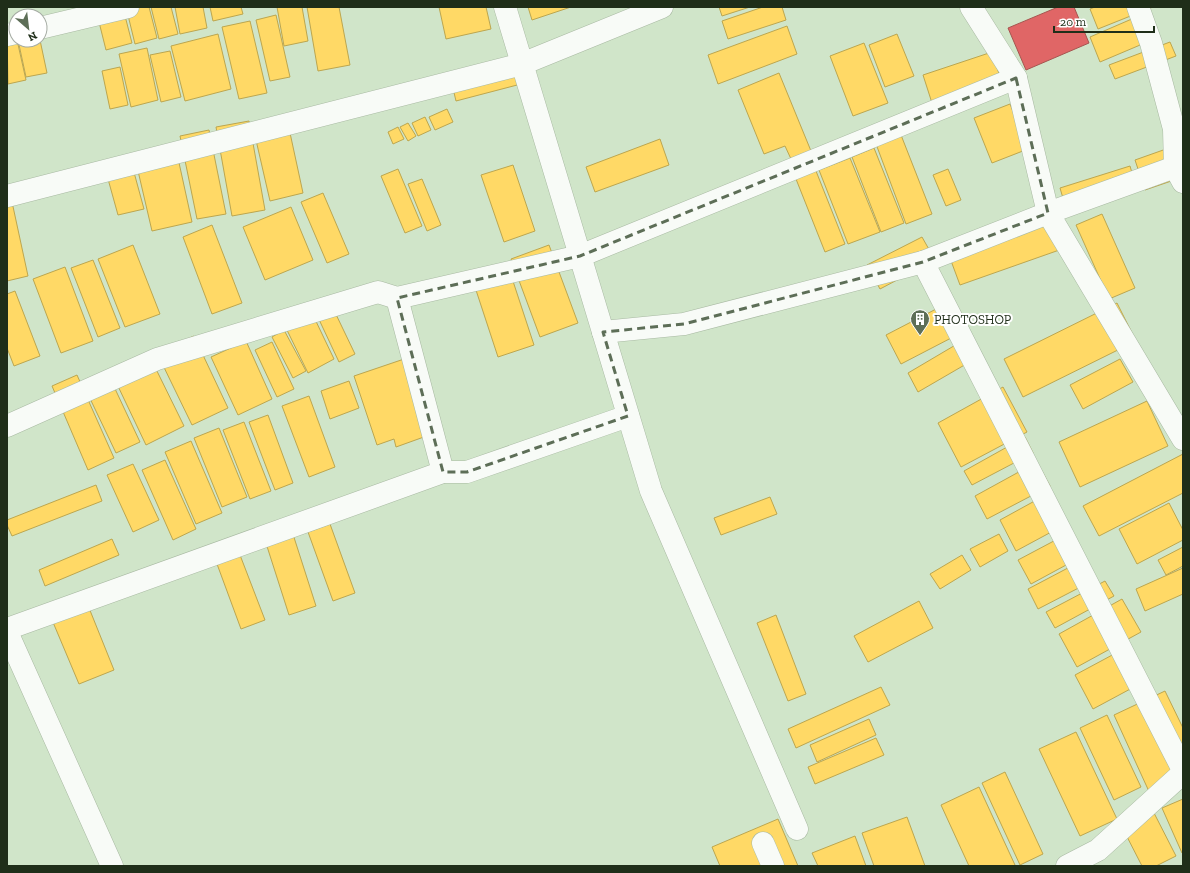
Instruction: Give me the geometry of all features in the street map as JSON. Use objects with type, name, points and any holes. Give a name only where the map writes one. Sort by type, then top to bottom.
[{"type":"street","points":[[48,26],[128,7]]},
{"type":"street","points":[[505,7],[650,491],[797,829]]},
{"type":"street","points":[[7,196],[522,64],[662,7]]},
{"type":"street","points":[[971,7],[1016,78],[1048,212],[1183,439]]},
{"type":"street","points":[[603,332],[684,324],[923,262],[1048,212],[1179,175],[1174,129],[1152,43],[1138,7]]},
{"type":"street","points":[[7,426],[158,359],[378,292],[397,298],[580,256],[1016,78]]},
{"type":"street","points":[[923,262],[1183,770]]},
{"type":"street","points":[[397,298],[444,472]]},
{"type":"street","points":[[7,629],[444,472],[467,472],[628,416]]},
{"type":"street","points":[[7,632],[112,866]]},
{"type":"street","points":[[1067,866],[1098,850],[1183,773]]},
{"type":"street","points":[[762,843],[773,866]]},
{"type":"highlighted area","points":[[1016,78],[1048,213],[923,262],[684,324],[603,332],[628,416],[467,472],[443,472],[397,298],[580,256]]},
{"type":"building: Homes","points":[[126,7],[149,7],[157,38],[135,44]]},
{"type":"building: Homes","points":[[151,7],[171,7],[178,34],[159,39]]},
{"type":"building: Homes","points":[[175,7],[203,7],[207,28],[180,34]]},
{"type":"building: Homes","points":[[210,7],[241,7],[243,14],[213,21]]},
{"type":"building: Homes","points":[[277,7],[302,7],[308,41],[284,46]]},
{"type":"building: Homes","points":[[307,7],[339,7],[350,65],[318,71]]},
{"type":"building: Homes","points":[[439,7],[486,7],[491,29],[446,39]]},
{"type":"building: Homes","points":[[528,7],[571,7],[532,20]]},
{"type":"building: Homes","points":[[719,7],[750,7],[722,16]]},
{"type":"building: Homes","points":[[763,7],[782,7],[786,20],[728,39],[722,21]]},
{"type":"building: Homes","points":[[1095,7],[1153,7],[1098,29],[1090,9]]},
{"type":"building: Homes","points":[[124,12],[132,43],[106,50],[98,18]]},
{"type":"building: Homes","points":[[1148,12],[1159,37],[1100,62],[1090,37]]},
{"type":"building: Homes","points":[[276,15],[290,77],[270,81],[256,20]]},
{"type":"building: Homes","points":[[250,21],[267,93],[239,99],[222,27]]},
{"type":"building: Homes","points":[[787,26],[797,54],[718,84],[708,55]]},
{"type":"building: Homes","points":[[7,33],[8,48],[19,48],[26,80],[8,84]]},
{"type":"building: Homes","points":[[218,34],[231,89],[185,101],[171,46]]},
{"type":"building: Homes","points":[[897,34],[914,76],[885,87],[869,45]]},
{"type":"building: Homes","points":[[1170,42],[1176,56],[1115,79],[1109,65]]},
{"type":"building: Homes","points":[[864,43],[888,103],[853,116],[830,56]]},
{"type":"building: Homes","points":[[20,48],[42,48],[47,73],[26,77]]},
{"type":"building: Homes","points":[[147,48],[158,100],[131,107],[119,54]]},
{"type":"building: Homes","points":[[170,51],[181,97],[161,102],[150,55]]},
{"type":"building: Homes","points":[[992,52],[1001,80],[932,103],[923,75]]},
{"type":"building: Homes","points":[[516,63],[521,84],[456,101],[451,80]]},
{"type":"building: Homes","points":[[120,67],[128,105],[110,109],[102,71]]},
{"type":"building: Homes","points":[[779,73],[811,151],[791,159],[785,146],[764,154],[738,90]]},
{"type":"building: Homes","points":[[1010,104],[1028,149],[992,163],[974,118]]},
{"type":"building: Homes","points":[[447,109],[453,122],[435,130],[429,117]]},
{"type":"building: Homes","points":[[425,117],[431,130],[418,136],[412,123]]},
{"type":"building: Homes","points":[[287,119],[303,193],[270,201],[253,127]]},
{"type":"building: Homes","points":[[249,121],[265,210],[232,216],[216,127]]},
{"type":"building: Homes","points":[[408,123],[416,136],[408,141],[400,127]]},
{"type":"building: Homes","points":[[398,127],[404,139],[393,144],[388,132]]},
{"type":"building: Homes","points":[[209,130],[226,214],[197,219],[180,136]]},
{"type":"building: Homes","points":[[901,135],[932,214],[906,224],[876,144]]},
{"type":"building: Homes","points":[[660,139],[669,165],[595,192],[586,167]]},
{"type":"building: Homes","points":[[1183,143],[1183,177],[1145,190],[1135,160]]},
{"type":"building: Homes","points":[[874,148],[904,223],[881,232],[852,157]]},
{"type":"building: Homes","points":[[176,149],[192,222],[152,231],[135,158]]},
{"type":"building: Homes","points":[[129,154],[144,209],[118,215],[103,161]]},
{"type":"building: Homes","points":[[850,158],[880,232],[848,244],[819,170]]},
{"type":"building: Homes","points":[[513,165],[535,231],[504,242],[481,175]]},
{"type":"building: Homes","points":[[814,166],[845,244],[825,252],[794,174]]},
{"type":"building: Homes","points":[[1130,166],[1137,190],[1067,212],[1060,188]]},
{"type":"building: Homes","points":[[398,169],[422,226],[405,233],[381,176]]},
{"type":"building: Homes","points":[[948,169],[961,200],[946,206],[933,175]]},
{"type":"building: Homes","points":[[422,179],[441,225],[427,231],[408,184]]},
{"type":"building: Homes","points":[[7,188],[9,188],[28,276],[7,281]]},
{"type":"building: Homes","points":[[323,193],[349,254],[327,263],[301,202]]},
{"type":"building: Homes","points":[[291,207],[313,260],[265,280],[243,227]]},
{"type":"building: Homes","points":[[1052,212],[1065,248],[960,285],[947,250]]},
{"type":"building: Homes","points":[[1102,214],[1135,288],[1109,299],[1076,225]]},
{"type":"building: Homes","points":[[212,225],[242,303],[212,314],[183,237]]},
{"type":"building: Homes","points":[[922,237],[935,260],[880,289],[867,265]]},
{"type":"building: Homes","points":[[133,245],[160,314],[125,327],[98,259]]},
{"type":"building: Homes","points":[[549,245],[578,323],[540,337],[511,259]]},
{"type":"building: Homes","points":[[93,260],[120,328],[98,337],[71,268]]},
{"type":"building: Homes","points":[[508,266],[534,345],[498,357],[472,278]]},
{"type":"building: Homes","points":[[65,267],[93,341],[61,353],[33,279]]},
{"type":"building: Homes","points":[[15,291],[40,356],[14,366],[7,348],[7,294]]},
{"type":"building: Homes","points":[[1117,303],[1136,341],[1023,397],[1004,359]]},
{"type":"building: Homes","points":[[331,304],[355,354],[339,362],[315,311]]},
{"type":"building: Homes","name":"PHOTOSHOP","points":[[940,307],[955,336],[901,364],[886,335]]},
{"type":"building: Homes","points":[[312,313],[334,359],[308,373],[285,326]]},
{"type":"building: Homes","points":[[284,330],[306,371],[293,378],[272,337]]},
{"type":"building: Homes","points":[[194,336],[228,408],[192,425],[157,353]]},
{"type":"building: Homes","points":[[969,337],[980,356],[918,392],[908,373]]},
{"type":"building: Homes","points":[[246,341],[272,399],[238,415],[211,357]]},
{"type":"building: Homes","points":[[272,342],[294,389],[277,397],[255,350]]},
{"type":"building: Homes","points":[[410,357],[435,433],[396,447],[394,439],[377,445],[354,376]]},
{"type":"building: Homes","points":[[1120,359],[1133,382],[1083,409],[1070,385]]},
{"type":"building: Homes","points":[[153,363],[184,426],[146,445],[116,382]]},
{"type":"building: Homes","points":[[77,375],[114,458],[88,470],[52,386]]},
{"type":"building: Homes","points":[[109,376],[140,442],[116,453],[85,388]]},
{"type":"building: Homes","points":[[349,381],[359,408],[330,419],[321,391]]},
{"type":"building: Homes","points":[[1003,387],[1027,432],[961,467],[938,423]]},
{"type":"building: Homes","points":[[309,396],[335,467],[309,477],[282,406]]},
{"type":"building: Homes","points":[[1147,401],[1168,446],[1080,487],[1059,442]]},
{"type":"building: Homes","points":[[268,415],[293,483],[275,490],[249,422]]},
{"type":"building: Homes","points":[[244,422],[271,491],[250,499],[223,430]]},
{"type":"building: Homes","points":[[219,428],[247,497],[222,507],[194,438]]},
{"type":"building: Homes","points":[[1025,437],[1033,453],[972,485],[964,471]]},
{"type":"building: Homes","points":[[191,441],[222,513],[196,524],[165,452]]},
{"type":"building: Homes","points":[[1183,454],[1183,493],[1099,536],[1083,506]]},
{"type":"building: Homes","points":[[165,460],[196,529],[173,540],[142,470]]},
{"type":"building: Homes","points":[[1037,462],[1050,486],[987,519],[975,496]]},
{"type":"building: Homes","points":[[133,464],[159,520],[133,532],[107,475]]},
{"type":"building: Homes","points":[[96,485],[102,501],[12,536],[7,525],[7,520]]},
{"type":"building: Homes","points":[[1051,492],[1068,523],[1016,551],[1000,520]]},
{"type":"building: Homes","points":[[770,497],[777,514],[721,535],[714,518]]},
{"type":"building: Homes","points":[[1169,503],[1183,530],[1183,540],[1137,564],[1119,529]]},
{"type":"building: Homes","points":[[330,524],[355,593],[333,601],[308,532]]},
{"type":"building: Homes","points":[[291,528],[316,606],[289,615],[264,537]]},
{"type":"building: Homes","points":[[999,534],[1008,551],[980,567],[970,549]]},
{"type":"building: Homes","points":[[1067,534],[1079,558],[1031,584],[1018,560]]},
{"type":"building: Homes","points":[[112,539],[119,555],[45,586],[39,570]]},
{"type":"building: Homes","points":[[1183,547],[1183,566],[1166,575],[1158,560]]},
{"type":"building: Homes","points":[[240,555],[265,620],[241,629],[217,564]]},
{"type":"building: Homes","points":[[962,555],[971,570],[940,589],[930,574]]},
{"type":"building: Homes","points":[[1083,560],[1094,580],[1038,609],[1028,589]]},
{"type":"building: Homes","points":[[1183,568],[1183,594],[1145,611],[1136,589]]},
{"type":"building: Homes","points":[[1105,581],[1114,596],[1055,628],[1046,612]]},
{"type":"building: Homes","points":[[83,593],[114,670],[79,684],[47,608]]},
{"type":"building: Homes","points":[[1122,599],[1141,632],[1077,667],[1059,634]]},
{"type":"building: Homes","points":[[919,601],[933,628],[868,662],[854,636]]},
{"type":"building: Homes","points":[[776,615],[806,694],[788,701],[757,623]]},
{"type":"building: Homes","points":[[1129,646],[1147,680],[1093,709],[1075,675]]},
{"type":"building: Homes","points":[[881,687],[890,705],[796,748],[788,729]]},
{"type":"building: Homes","points":[[1165,691],[1183,728],[1183,783],[1152,798],[1114,715]]},
{"type":"building: Homes","points":[[1107,715],[1141,787],[1114,800],[1080,728]]},
{"type":"building: Homes","points":[[869,719],[876,735],[817,762],[810,745]]},
{"type":"building: Homes","points":[[1076,732],[1117,819],[1080,836],[1039,749]]},
{"type":"building: Homes","points":[[876,738],[884,755],[815,784],[808,767]]},
{"type":"building: Homes","points":[[1005,772],[1043,854],[1020,865],[982,783]]},
{"type":"building: Homes","points":[[979,787],[1015,865],[1013,866],[969,866],[941,805]]},
{"type":"building: Homes","points":[[1183,799],[1183,853],[1182,853],[1162,808]]},
{"type":"building: Homes","points":[[1153,811],[1176,856],[1156,866],[1142,866],[1122,827]]},
{"type":"building: Homes","points":[[907,817],[925,866],[874,866],[862,833]]},
{"type":"building: Homes","points":[[778,819],[798,866],[720,866],[712,847]]},
{"type":"building: Homes","points":[[855,836],[866,866],[818,866],[812,853]]},
{"type":"building: Shops","points":[[1058,7],[1074,7],[1089,43],[1026,70],[1008,28]]},
{"type":"place","name":"PHOTOSHOP","points":[[920,336]]}]
